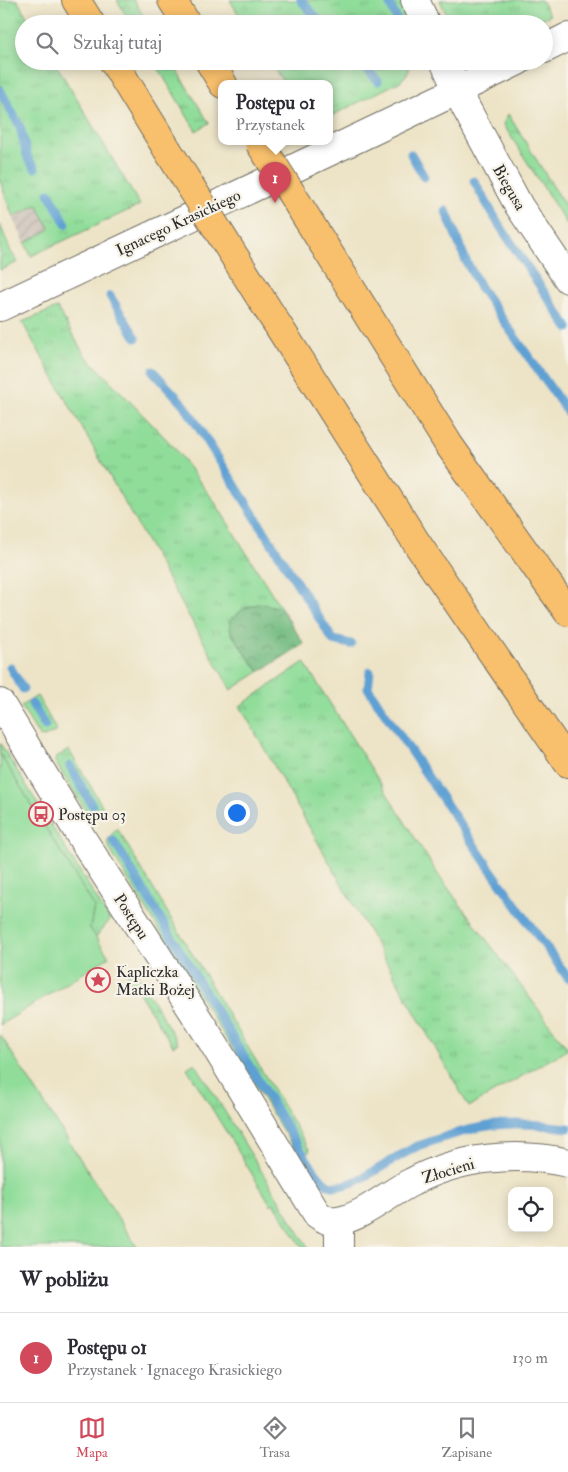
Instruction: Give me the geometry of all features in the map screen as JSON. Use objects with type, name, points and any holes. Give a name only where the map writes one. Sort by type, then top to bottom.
[{"type":"highway","points":[[76,0],[85,15]]},
{"type":"highway","points":[[172,0],[181,15]]},
{"type":"highway","points":[[178,0],[184,15]]},
{"type":"highway","points":[[119,70],[258,294],[418,545],[568,763]]},
{"type":"highway","points":[[261,145],[449,444],[568,612]]},
{"type":"street","points":[[416,0],[422,15]]},
{"type":"street","points":[[553,44],[568,37]]},
{"type":"street","name":"Biegusa","points":[[448,70],[457,91],[519,206],[568,279]]},
{"type":"street","name":"Ignacego Krasickiego","points":[[0,307],[500,70]]},
{"type":"street","name":"Postępu","points":[[0,703],[84,840],[209,1036],[313,1210],[339,1234]]},
{"type":"street","name":"Złocieni","points":[[339,1234],[358,1214],[430,1173],[454,1166],[500,1158],[535,1158],[568,1163]]},
{"type":"shaded area","points":[[37,205],[50,229],[25,243],[13,217]]},
{"type":"green space","points":[[0,0],[17,0],[26,15],[15,15],[15,70],[59,70],[140,205],[31,256],[25,243],[50,229],[37,205],[13,217],[0,181]]},
{"type":"green space","points":[[117,0],[134,0],[143,15],[126,15]]},
{"type":"green space","points":[[230,0],[401,0],[408,15],[239,15]]},
{"type":"green space","points":[[440,0],[541,0],[550,15],[447,15]]},
{"type":"green space","points":[[159,70],[177,70],[209,123],[196,131]]},
{"type":"green space","points":[[275,70],[409,70],[401,81],[333,115],[333,80],[282,80]]},
{"type":"green space","points":[[508,114],[568,210],[568,226],[503,124]]},
{"type":"green space","points":[[0,224],[11,252],[18,262],[0,270]]},
{"type":"green space","points":[[57,308],[84,354],[173,446],[214,501],[281,608],[260,603],[231,633],[259,672],[231,690],[22,322]]},
{"type":"green space","points":[[260,603],[281,608],[304,644],[259,672],[231,633],[229,621],[243,609]]},
{"type":"green space","points":[[304,662],[439,876],[568,1049],[469,1107],[240,706]]},
{"type":"green space","points":[[37,696],[57,731],[44,737],[39,736],[21,706]]},
{"type":"green space","points":[[0,743],[110,920],[96,937],[90,928],[94,906],[0,754]]},
{"type":"green space","points":[[69,750],[104,809],[100,812],[93,814],[86,811],[55,762],[56,757]]},
{"type":"green space","points":[[0,754],[94,906],[90,928],[109,957],[0,1025]]},
{"type":"green space","points":[[117,828],[310,1151],[299,1157],[110,850],[107,841]]},
{"type":"green space","points":[[134,969],[178,1043],[173,1046],[127,974]]},
{"type":"green space","points":[[0,1034],[13,1055],[137,1247],[0,1247]]},
{"type":"green space","points":[[195,1063],[308,1247],[302,1247],[274,1203],[271,1205],[187,1068]]},
{"type":"waterway","points":[[301,0],[314,15]]},
{"type":"waterway","points":[[388,0],[395,15]]},
{"type":"waterway","points":[[368,70],[378,81]]},
{"type":"waterway","points":[[0,90],[20,127],[28,159],[35,168]]},
{"type":"waterway","points":[[411,154],[424,177]]},
{"type":"waterway","points":[[474,181],[498,223],[568,328]]},
{"type":"waterway","points":[[49,193],[66,224]]},
{"type":"waterway","points":[[446,211],[466,261],[480,287],[568,413]]},
{"type":"waterway","points":[[110,296],[136,338]]},
{"type":"waterway","points":[[153,371],[185,406],[333,640],[351,644]]},
{"type":"waterway","points":[[10,667],[23,689]]},
{"type":"waterway","points":[[370,672],[368,688],[486,863],[568,978]]},
{"type":"waterway","points":[[32,704],[45,726]]},
{"type":"waterway","points":[[70,766],[92,805]]},
{"type":"waterway","points":[[113,840],[298,1146],[318,1175],[327,1184],[341,1186],[351,1183],[418,1146],[484,1126],[532,1124],[568,1128]]},
{"type":"place","name":"Postępu 01","points":[[275,203]]},
{"type":"place","name":"Postępu 03","points":[[41,814]]},
{"type":"place","name":"Kapliczka Matki Bożej","points":[[98,980]]}]
